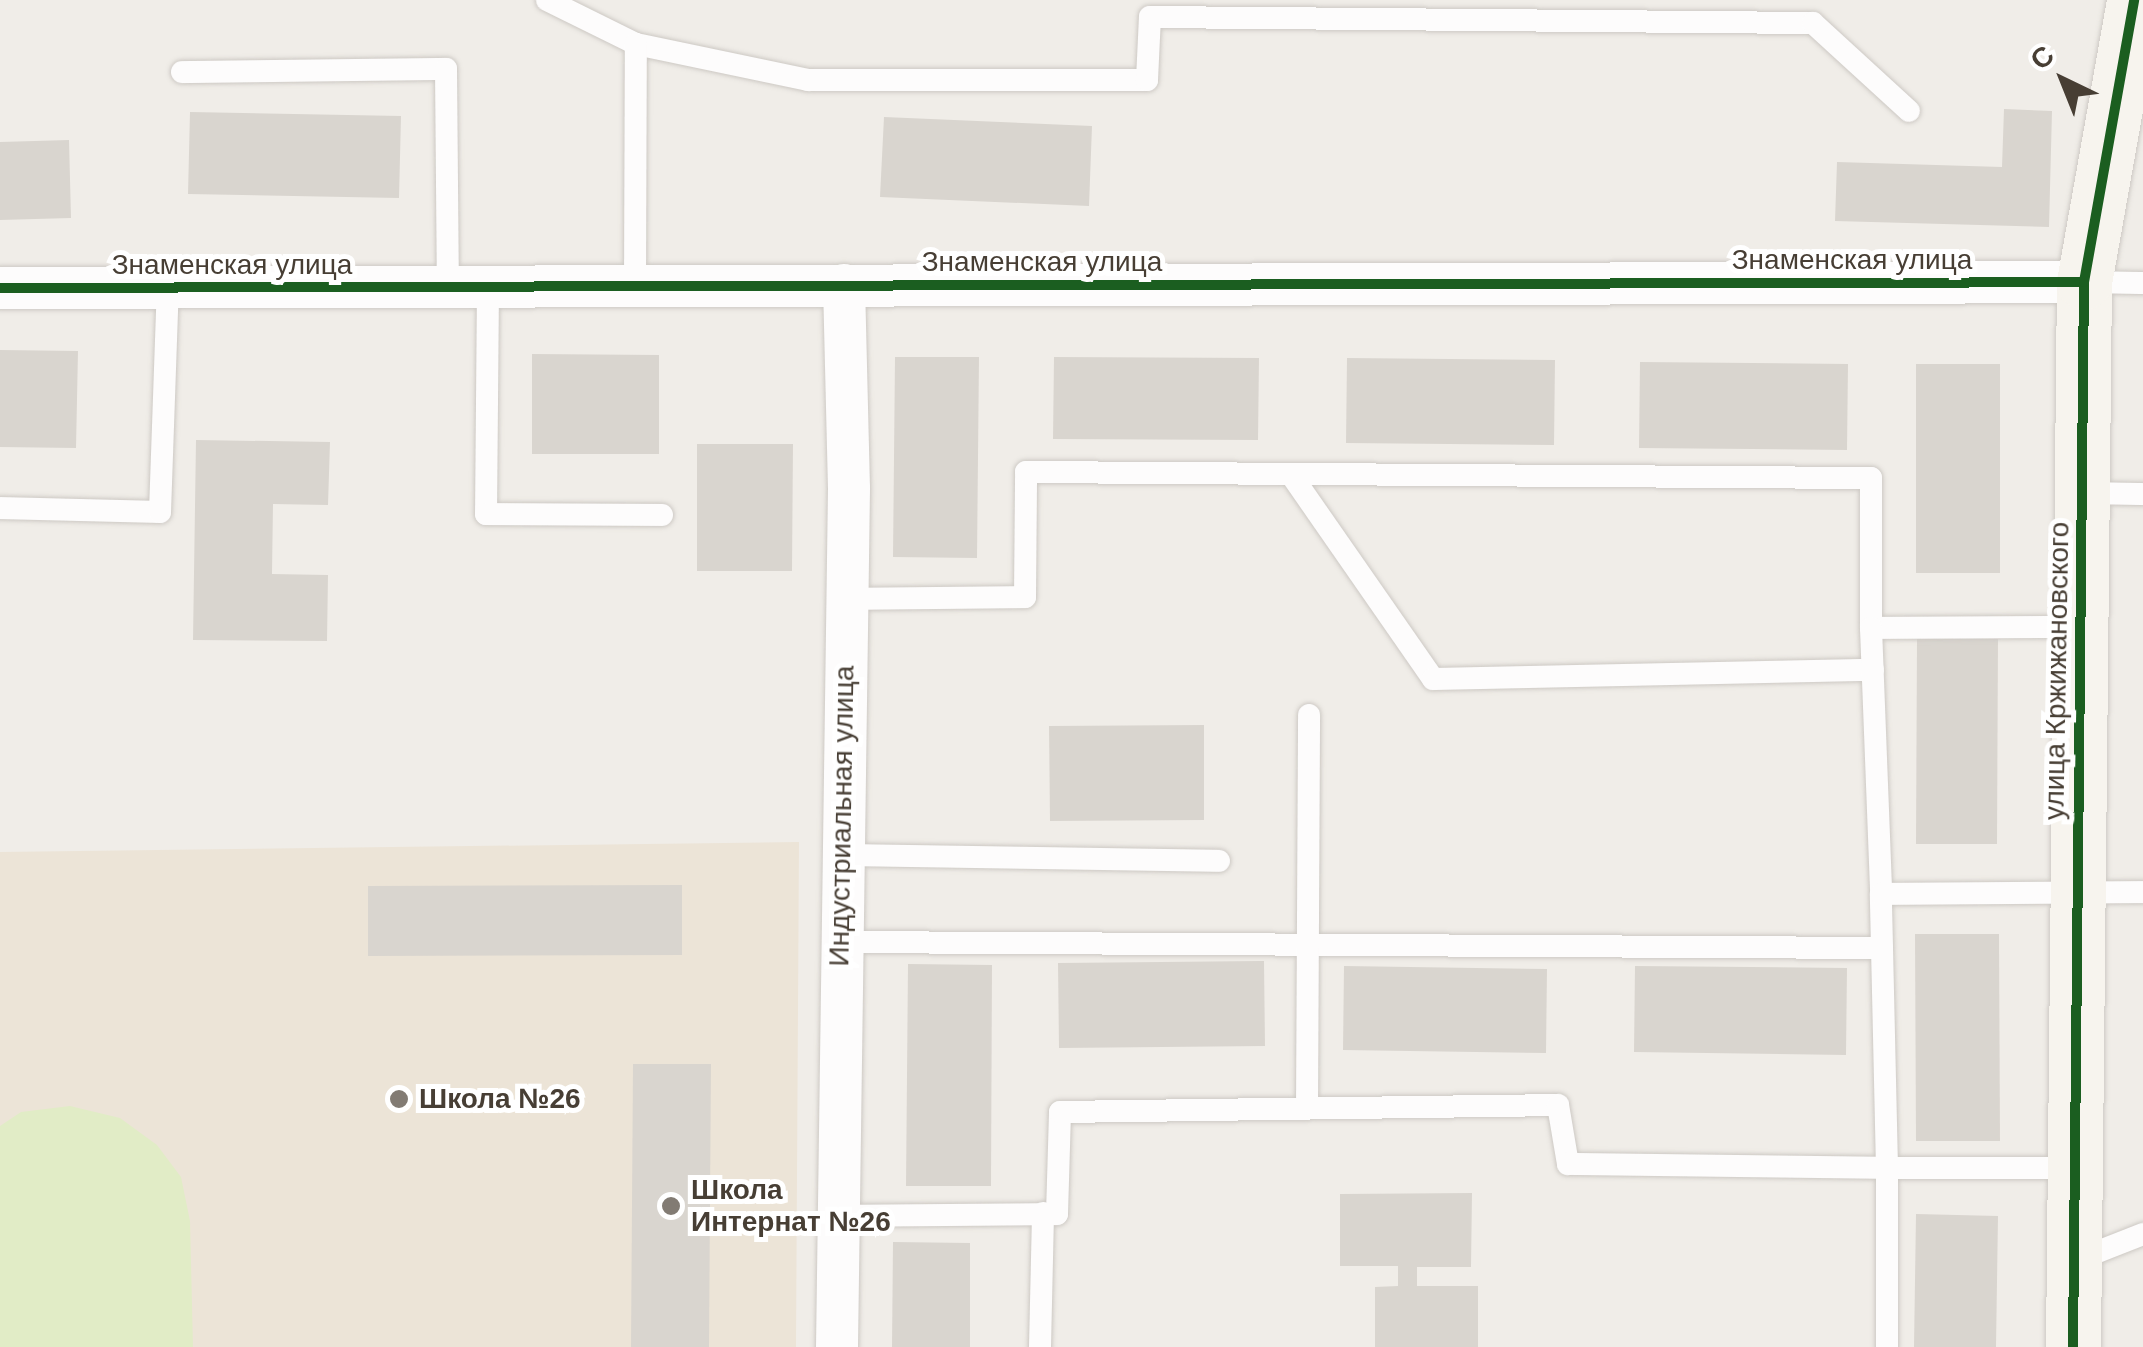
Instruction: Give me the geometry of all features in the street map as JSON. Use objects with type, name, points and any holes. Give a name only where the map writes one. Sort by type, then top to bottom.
[{"type":"street","name":"улица Кржижановского","points":[[2074,1347],[2084,282],[2134,0]]},
{"type":"street","name":"Знаменская улица","points":[[0,288],[2084,282]]},
{"type":"street","name":"Индустриальная улица","points":[[837,1347],[846,599],[844,286]]},
{"type":"lane","points":[[547,0],[636,44],[808,80],[1147,80],[1150,16],[1813,23],[1909,111]]},
{"type":"lane","points":[[634,286],[636,44]]},
{"type":"lane","points":[[182,72],[446,69],[486,514],[662,515]]},
{"type":"lane","points":[[2084,282],[2143,283]]},
{"type":"lane","points":[[0,508],[160,512],[168,288]]},
{"type":"lane","points":[[846,599],[1024,598],[1026,472],[1871,478],[1887,1347]]},
{"type":"lane","points":[[1292,476],[1433,679],[1873,670]]},
{"type":"lane","points":[[2082,493],[2143,494]]},
{"type":"lane","points":[[1871,628],[2080,627]]},
{"type":"lane","points":[[1307,1108],[1310,716]]},
{"type":"lane","points":[[841,855],[1220,861]]},
{"type":"lane","points":[[1881,894],[2143,892]]},
{"type":"lane","points":[[840,942],[1882,948]]},
{"type":"lane","points":[[838,1216],[1057,1214],[1060,1112],[1558,1105],[1568,1164],[2077,1168]]},
{"type":"lane","points":[[1040,1347],[1044,1214]]},
{"type":"lane","points":[[2074,1261],[2143,1234]]},
{"type":"shaded area","name":"Школа №26","points":[[799,842],[796,1347],[0,1347],[0,852]]},
{"type":"green space","points":[[70,1106],[120,1118],[157,1145],[181,1177],[190,1221],[193,1347],[0,1347],[0,1126],[21,1112]]},
{"type":"building","points":[[2004,109],[2052,111],[2049,227],[1835,221],[1837,162],[2002,167]]},
{"type":"building","points":[[190,112],[401,116],[399,198],[188,194]]},
{"type":"building","points":[[884,117],[1092,126],[1089,206],[880,197]]},
{"type":"building","points":[[69,140],[71,218],[0,220],[0,142]]},
{"type":"building","points":[[0,350],[78,351],[76,448],[0,447]]},
{"type":"building","points":[[532,354],[659,355],[659,454],[532,454]]},
{"type":"building","points":[[895,357],[979,357],[977,558],[893,557]]},
{"type":"building","points":[[1054,357],[1259,358],[1258,440],[1053,439]]},
{"type":"building","points":[[1347,358],[1555,360],[1554,445],[1346,443]]},
{"type":"building","points":[[1640,362],[1848,364],[1847,450],[1639,448]]},
{"type":"building","points":[[1916,364],[2000,364],[2000,573],[1916,573]]},
{"type":"building","points":[[196,440],[330,442],[328,505],[273,504],[272,574],[328,575],[327,641],[193,640]]},
{"type":"building","points":[[697,444],[793,444],[792,571],[697,571]]},
{"type":"building","points":[[1917,639],[1998,639],[1997,844],[1916,844]]},
{"type":"building","points":[[1204,725],[1204,820],[1050,821],[1049,726]]},
{"type":"building","points":[[682,885],[682,955],[368,956],[368,886]]},
{"type":"building","points":[[1915,934],[1999,934],[2000,1141],[1916,1141]]},
{"type":"building","points":[[1264,961],[1265,1046],[1059,1048],[1058,963]]},
{"type":"building","points":[[908,964],[992,965],[991,1186],[906,1186]]},
{"type":"building","points":[[1344,966],[1547,969],[1546,1053],[1343,1050]]},
{"type":"building","points":[[1635,966],[1847,968],[1846,1055],[1634,1052]]},
{"type":"building","name":"Школа Интернат №26","points":[[633,1064],[711,1064],[709,1347],[631,1347]]},
{"type":"building","points":[[1472,1193],[1471,1267],[1417,1267],[1417,1286],[1478,1286],[1478,1347],[1375,1347],[1375,1287],[1398,1286],[1398,1266],[1340,1266],[1340,1194]]},
{"type":"building","points":[[1916,1214],[1998,1216],[1996,1347],[1914,1347]]},
{"type":"building","points":[[893,1242],[970,1243],[970,1347],[892,1347]]},
{"type":"cycle path","points":[[2073,1347],[2084,282],[2134,0]]},
{"type":"cycle path","points":[[0,288],[2084,282]]},
{"type":"place","name":"Школа №26","points":[[399,1099]]},
{"type":"place","name":"Школа Интернат №26","points":[[671,1206]]}]
